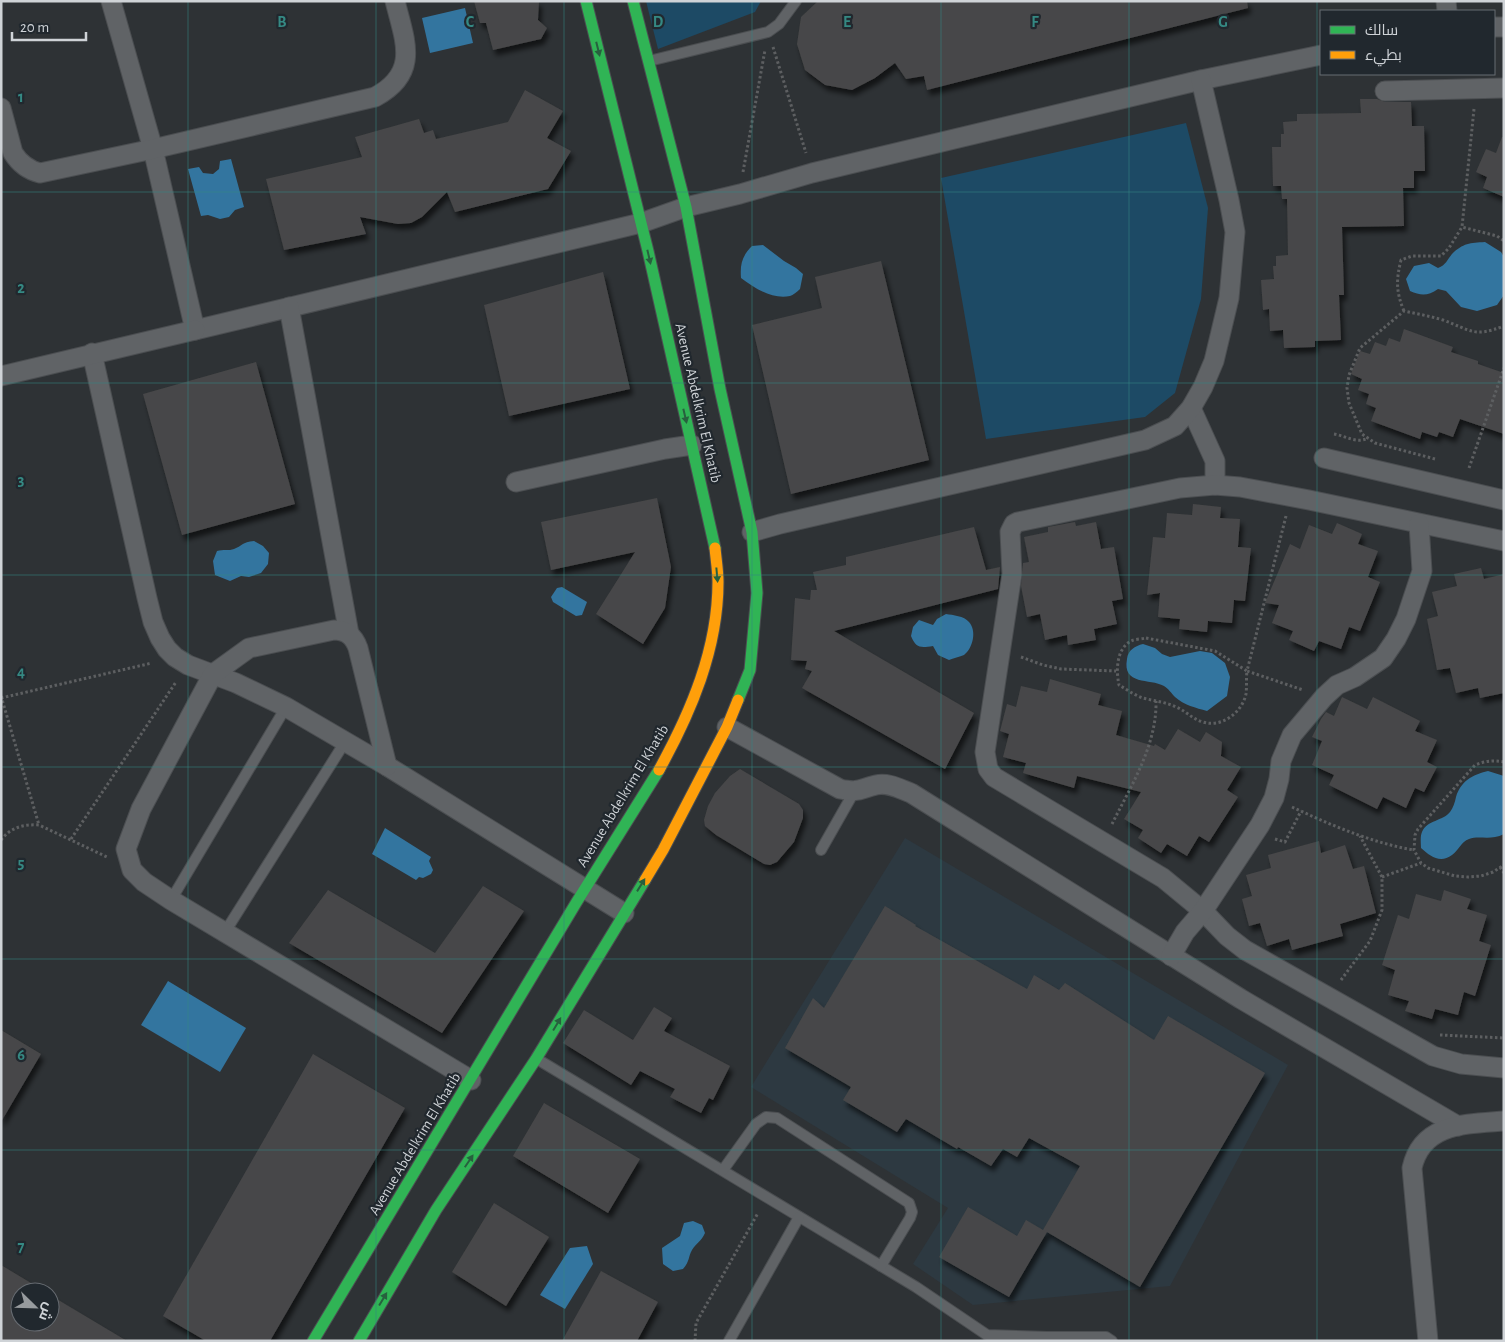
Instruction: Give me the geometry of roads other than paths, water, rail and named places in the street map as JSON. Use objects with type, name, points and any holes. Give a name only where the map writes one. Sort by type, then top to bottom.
[{"type":"street","points":[[111,1],[153,149],[195,330]]},
{"type":"street","points":[[1,108],[14,153],[22,164],[35,172],[45,173],[375,97],[391,87],[403,68],[407,46],[394,1]]},
{"type":"street","name":"Avenue Abdelkrim El Khatib","points":[[313,1341],[585,888],[652,785],[681,731],[698,688],[709,650],[716,611],[718,581],[714,542],[641,223],[586,1]]},
{"type":"street","name":"Avenue Abdelkrim El Khatib","points":[[359,1341],[436,1210],[536,1059],[663,850],[728,727],[750,670],[757,593],[752,532],[720,389],[686,207],[633,1]]},
{"type":"street","points":[[1,376],[641,223],[686,207],[740,194],[812,173],[1201,80],[1320,55]]},
{"type":"street","points":[[752,532],[1145,440],[1175,426],[1191,408],[1214,360],[1229,298],[1235,232],[1230,200],[1201,80]]},
{"type":"street","points":[[1384,91],[1450,81],[1476,88],[1504,88]]},
{"type":"street","points":[[289,308],[350,634]]},
{"type":"street","points":[[92,353],[153,622],[167,649],[181,661],[236,683],[286,707],[387,766],[624,913]]},
{"type":"street","points":[[1191,408],[1215,461],[1215,485]]},
{"type":"street","points":[[516,482],[665,449],[692,445]]},
{"type":"street","points":[[1324,458],[1492,499],[1504,500]]},
{"type":"street","points":[[1504,542],[1291,496],[1240,487],[1215,485],[1180,488],[1018,522],[1011,528],[1009,536],[1012,574],[985,752],[988,769],[994,777],[1163,878],[1203,911],[1227,936],[1245,950],[1433,1056],[1461,1064],[1504,1068]]},
{"type":"street","points":[[1171,956],[1185,932],[1203,911],[1260,825],[1274,798],[1281,761],[1288,744],[1302,722],[1324,697],[1338,685],[1355,677],[1383,658],[1399,632],[1406,619],[1422,571],[1419,524]]},
{"type":"street","points":[[387,766],[358,648],[350,634],[341,630],[334,630],[249,648],[213,674],[141,809],[126,849],[132,870],[144,882],[471,1080]]},
{"type":"street","points":[[728,727],[840,789],[854,792],[877,784],[890,785],[911,793],[1241,999],[1458,1126]]},
{"type":"street","points":[[1428,1341],[1412,1168],[1415,1158],[1420,1146],[1442,1130],[1458,1126],[1504,1121]]},
{"type":"lane","points":[[648,62],[768,32],[778,24],[796,1]]},
{"type":"lane","points":[[171,900],[286,707]]},
{"type":"lane","points":[[225,932],[345,742]]},
{"type":"lane","points":[[821,850],[854,792]]},
{"type":"lane","points":[[536,1059],[916,1287],[987,1335],[1047,1339],[1106,1337],[1112,1341]]},
{"type":"lane","points":[[723,1170],[756,1124],[766,1117],[777,1118],[909,1203],[912,1212],[910,1218],[881,1266]]},
{"type":"lane","points":[[729,1341],[799,1217]]}]
